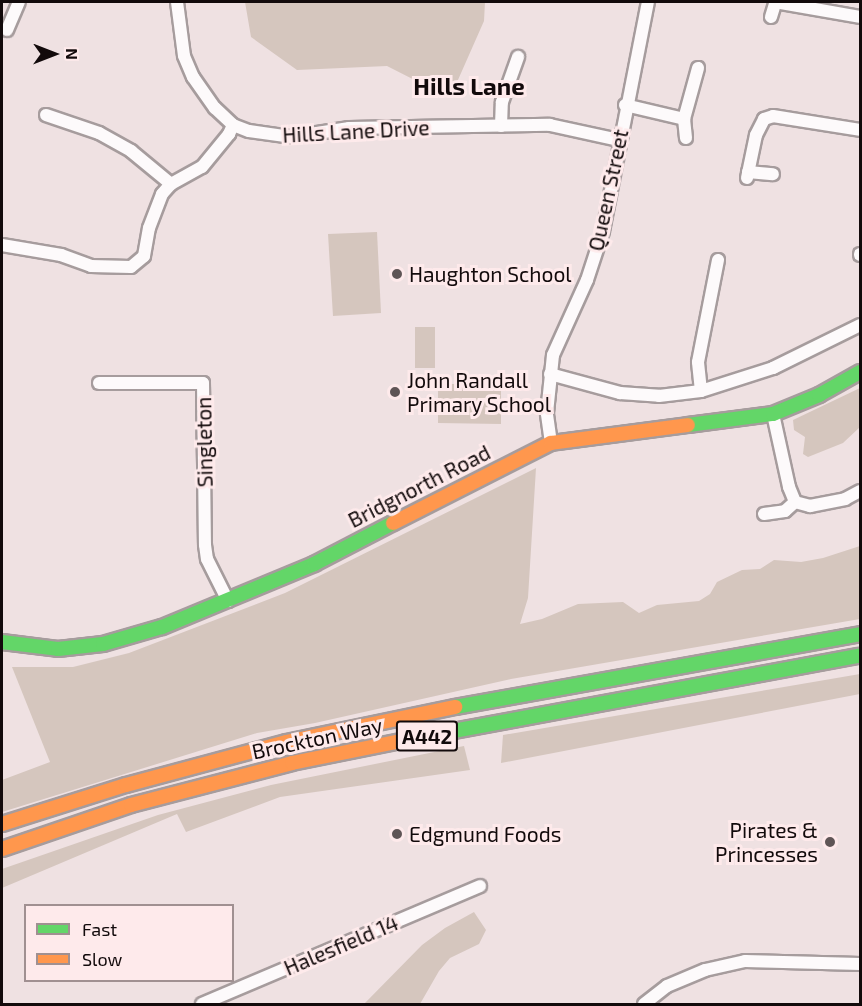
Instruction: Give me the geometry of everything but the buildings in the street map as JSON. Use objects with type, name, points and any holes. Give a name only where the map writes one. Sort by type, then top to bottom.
[{"type":"main road","name":"Bridgnorth Road","points":[[2,644],[58,649],[104,644],[162,627],[314,564],[525,454],[551,443],[773,414],[819,395],[861,372]]},
{"type":"main road","name":"Brockton Way","points":[[2,825],[126,785],[286,742],[492,700],[861,634]]},
{"type":"main road","name":"Brockton Way","points":[[2,849],[131,805],[292,763],[494,723],[861,656]]},
{"type":"street","points":[[7,30],[19,2]]},
{"type":"street","points":[[2,245],[61,255],[91,266],[131,267],[144,256],[155,207],[171,184],[202,167],[229,134],[233,125],[215,108],[193,77],[184,56],[177,2]]},
{"type":"street","name":"Queen Street","points":[[551,443],[547,413],[553,355],[586,280],[603,231],[619,140],[648,2]]},
{"type":"street","points":[[771,17],[775,3],[861,17]]},
{"type":"street","points":[[501,126],[502,102],[518,57]]},
{"type":"street","points":[[686,138],[684,119],[698,68]]},
{"type":"street","points":[[626,105],[684,119]]},
{"type":"street","points":[[46,115],[99,133],[131,152],[171,184]]},
{"type":"street","points":[[773,174],[748,175],[756,135],[764,119],[773,116],[861,130]]},
{"type":"street","name":"Hills Lane Drive","points":[[233,125],[249,131],[291,137],[349,129],[550,125],[619,140]]},
{"type":"street","points":[[701,391],[698,362],[718,260]]},
{"type":"street","points":[[550,374],[620,393],[659,396],[701,391],[773,368],[861,325]]},
{"type":"street","name":"Singleton","points":[[99,383],[203,383],[206,552],[228,601]]},
{"type":"street","points":[[773,414],[789,487],[795,502]]},
{"type":"street","points":[[795,502],[810,506],[844,500],[861,491]]},
{"type":"street","points":[[764,514],[785,511],[795,502]]},
{"type":"street","name":"Halesfield 14","points":[[202,1005],[480,886]]},
{"type":"street","points":[[644,1005],[667,986],[705,970],[745,962],[861,964]]},
{"type":"shaded area","points":[[245,2],[485,2],[484,21],[450,98],[387,66],[297,70],[251,37]]},
{"type":"shaded area","points":[[377,232],[381,313],[333,316],[328,234]]},
{"type":"shaded area","points":[[415,327],[435,327],[435,368],[415,368]]},
{"type":"shaded area","points":[[438,384],[501,384],[501,424],[438,423]]},
{"type":"shaded area","points":[[860,388],[860,427],[843,443],[808,457],[803,454],[805,437],[794,430],[793,420]]},
{"type":"shaded area","points":[[536,468],[528,598],[520,624],[542,619],[578,604],[623,602],[639,613],[657,605],[699,601],[710,594],[717,582],[742,570],[760,569],[774,560],[801,562],[823,558],[860,546],[860,619],[511,679],[315,723],[257,733],[2,812],[2,780],[50,762],[12,667],[73,667],[129,653],[285,593]]},
{"type":"shaded area","points":[[860,674],[860,694],[501,763],[503,735]]},
{"type":"shaded area","points":[[464,746],[470,770],[280,797],[186,832],[177,814],[2,888],[2,869],[158,815],[271,785]]},
{"type":"shaded area","points":[[474,912],[486,930],[479,944],[450,958],[439,971],[420,1004],[364,1004],[422,945],[445,928]]},
{"type":"traffic: fast","points":[[688,425],[773,414],[819,395],[860,372]]},
{"type":"traffic: fast","points":[[2,642],[58,649],[103,644],[162,627],[314,564],[393,523]]},
{"type":"traffic: fast","points":[[455,707],[860,634]]},
{"type":"traffic: fast","points":[[421,737],[860,656]]},
{"type":"traffic: slow","points":[[393,523],[551,443],[688,425]]},
{"type":"traffic: slow","points":[[2,824],[126,785],[286,742],[455,707]]},
{"type":"traffic: slow","points":[[2,849],[131,805],[292,763],[421,737]]},
{"type":"place","name":"Haughton School","points":[[397,274]]},
{"type":"place","name":"John Randall Primary School","points":[[395,392]]},
{"type":"place","name":"Edgmund Foods","points":[[397,834]]},
{"type":"place","name":"Pirates & Princesses","points":[[830,842]]},
{"type":"district","name":"Hills Lane","points":[[469,86]]}]
